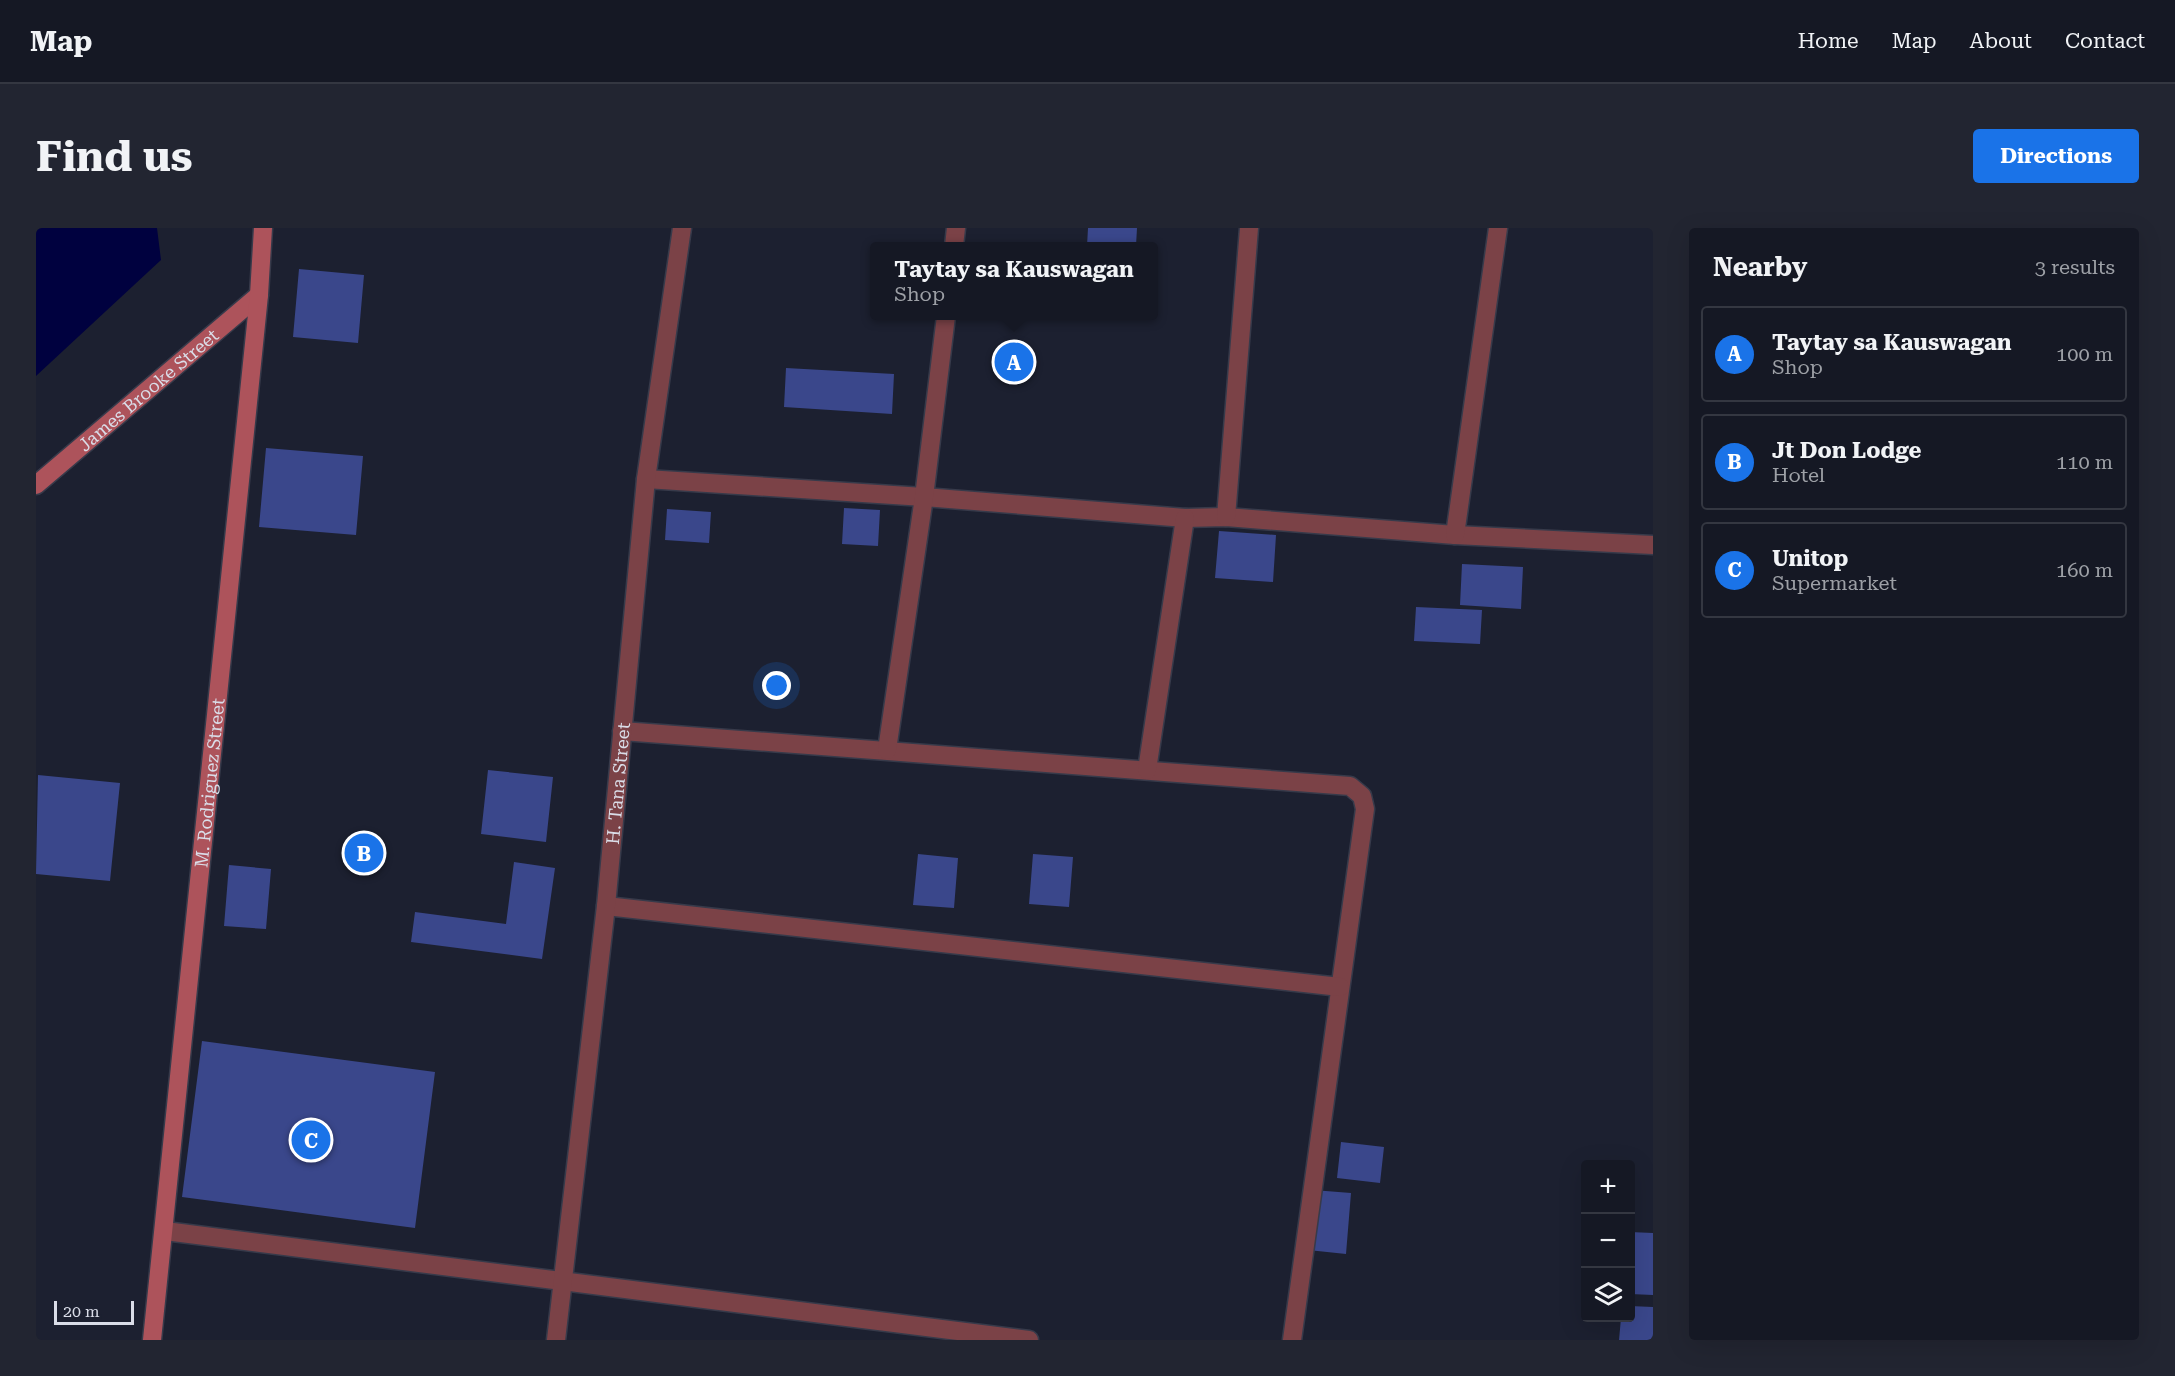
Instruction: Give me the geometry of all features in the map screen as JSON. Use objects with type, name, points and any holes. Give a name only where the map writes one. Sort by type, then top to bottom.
[{"type":"street","name":"M. Rodriguez Street","points":[[152,1340],[165,1231],[264,228]]},
{"type":"street","name":"H. Tana Street","points":[[556,1340],[606,906],[646,479],[682,228]]},
{"type":"street","points":[[1226,517],[1249,228]]},
{"type":"street","points":[[1455,535],[1498,228]]},
{"type":"street","name":"James Brooke Street","points":[[36,485],[259,295]]},
{"type":"street","points":[[887,750],[924,497],[945,320]]},
{"type":"street","points":[[646,479],[924,497],[1185,518],[1226,517],[1455,535],[1653,545]]},
{"type":"street","points":[[1147,770],[1185,518]]},
{"type":"street","points":[[622,731],[1350,786],[1362,796],[1365,809],[1292,1340]]},
{"type":"street","points":[[606,906],[1340,987]]},
{"type":"street","points":[[165,1231],[1029,1340]]},
{"type":"shaded area","points":[[36,228],[157,228],[161,260],[36,376]]},
{"type":"building","points":[[1088,228],[1137,228],[1136,242],[1087,242]]},
{"type":"building","points":[[299,269],[364,275],[358,343],[293,337]]},
{"type":"building","points":[[786,368],[894,374],[892,414],[784,407]]},
{"type":"building","points":[[266,448],[363,456],[356,535],[259,527]]},
{"type":"building","points":[[844,508],[880,510],[878,546],[842,544]]},
{"type":"building","points":[[667,509],[711,512],[709,543],[665,540]]},
{"type":"building","points":[[1219,531],[1276,535],[1273,582],[1215,578]]},
{"type":"building","points":[[1462,564],[1523,567],[1521,609],[1460,605]]},
{"type":"building","points":[[1416,607],[1482,610],[1480,644],[1414,641]]},
{"type":"building","points":[[488,770],[553,777],[546,842],[481,834]]},
{"type":"building","points":[[38,775],[120,783],[110,881],[36,874]]},
{"type":"building","points":[[918,854],[958,858],[954,908],[913,905]]},
{"type":"building","points":[[1033,854],[1073,857],[1069,907],[1029,904]]},
{"type":"building","points":[[514,862],[555,868],[542,959],[411,942],[415,912],[506,924]]},
{"type":"building","points":[[229,865],[271,869],[266,929],[224,926]]},
{"type":"building","points":[[202,1041],[435,1072],[415,1228],[182,1197]]},
{"type":"building","points":[[1341,1142],[1384,1147],[1380,1183],[1337,1178]]},
{"type":"building","points":[[1313,1190],[1351,1193],[1346,1254],[1308,1250]]},
{"type":"building","points":[[1635,1232],[1653,1233],[1653,1295],[1635,1294]]},
{"type":"building","points":[[1635,1306],[1653,1307],[1653,1340],[1619,1340],[1621,1322],[1635,1322]]},
{"type":"place","name":"Taytay sa Kauswagan","points":[[1014,362]]},
{"type":"place","name":"Jt Don Lodge","points":[[364,853]]},
{"type":"place","name":"Unitop","points":[[311,1140]]}]
